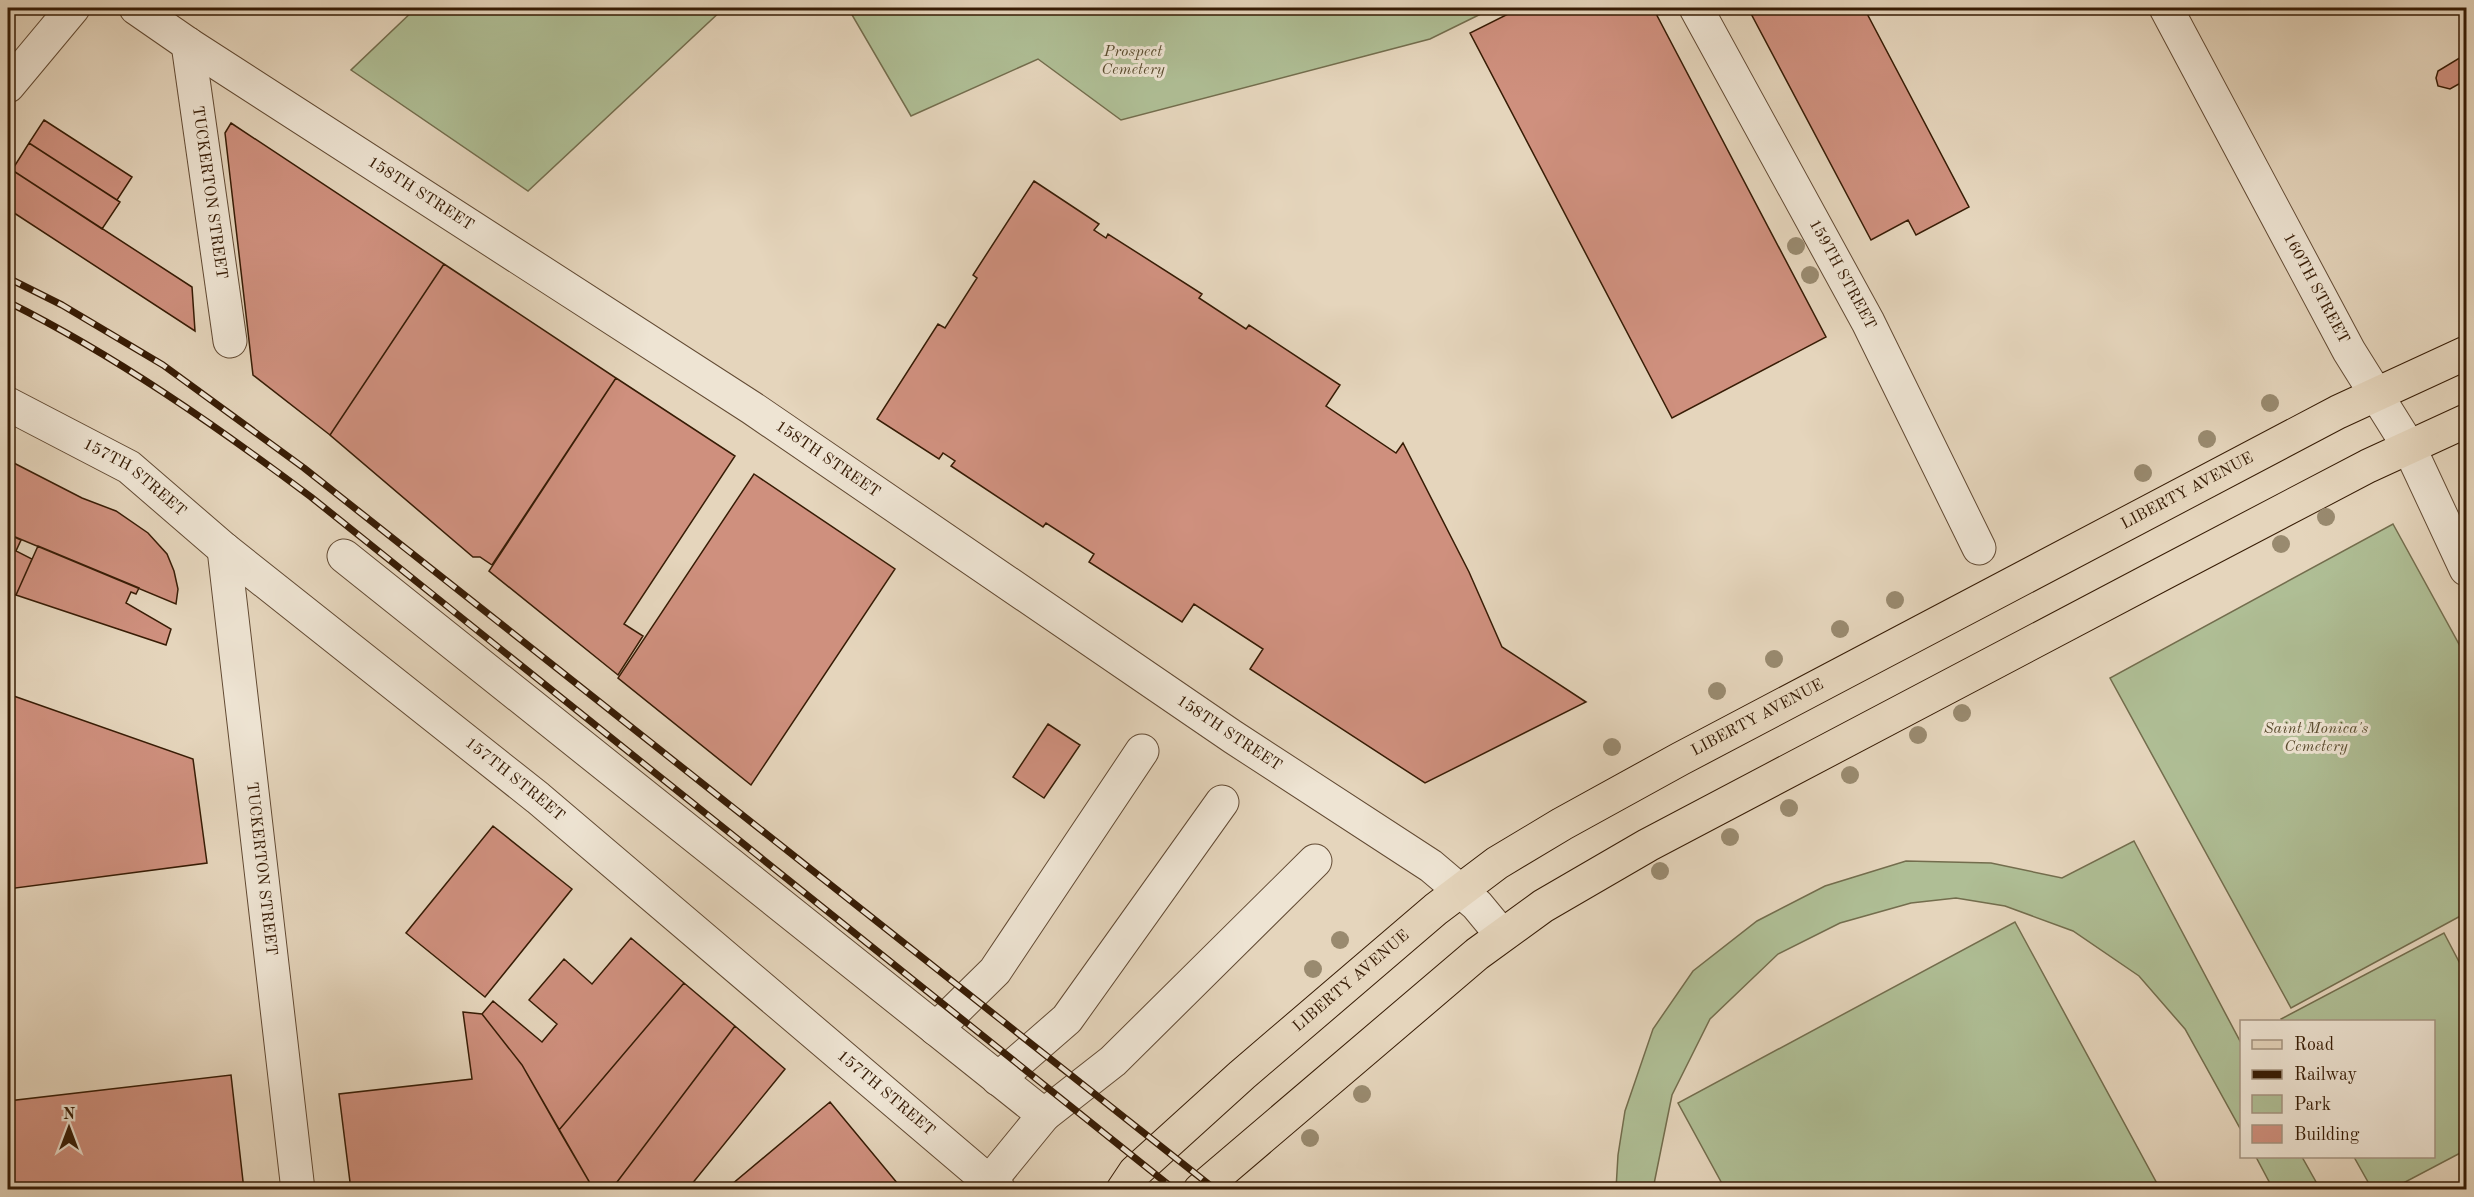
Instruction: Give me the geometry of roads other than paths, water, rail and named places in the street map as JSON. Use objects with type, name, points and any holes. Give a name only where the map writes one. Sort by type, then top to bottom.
[{"type":"main road","name":"LIBERTY AVENUE","points":[[1123,1190],[1135,1172],[1242,1076],[1460,890],[1553,829],[1670,764],[2375,394],[2466,353]]},
{"type":"main road","points":[[1200,1190],[1501,934],[1543,906],[1648,844],[2265,520],[2409,447],[2466,421]]},
{"type":"street","points":[[8,86],[73,8]]},
{"type":"street","name":"158TH STREET","points":[[136,8],[188,44],[752,408],[1223,730],[1431,866],[1460,890],[1501,934]]},
{"type":"street","name":"159TH STREET","points":[[1696,8],[1869,322],[1979,548]]},
{"type":"street","name":"160TH STREET","points":[[2166,8],[2349,351],[2409,447],[2466,569]]},
{"type":"street","name":"TUCKERTON STREET","points":[[188,44],[230,342]]},
{"type":"street","name":"157TH STREET","points":[[8,404],[129,467],[224,549],[538,798],[994,1185]]},
{"type":"street","name":"TUCKERTON STREET","points":[[224,549],[298,1190]]},
{"type":"street","points":[[344,556],[1044,1115]]},
{"type":"street","points":[[936,1029],[995,971],[1142,751]]},
{"type":"street","points":[[998,1078],[1067,1019],[1222,802]]},
{"type":"street","points":[[994,1185],[1044,1115],[1113,1061],[1315,861]]},
{"type":"railway","points":[[8,278],[62,305],[163,365],[304,468],[1216,1190]]},
{"type":"railway","points":[[8,302],[126,368],[311,497],[1175,1190]]},
{"type":"park label","name":"Prospect Cemetery","points":[[1133,61]]},
{"type":"park label","name":"Saint Monica's Cemetery","points":[[2316,738]]}]
